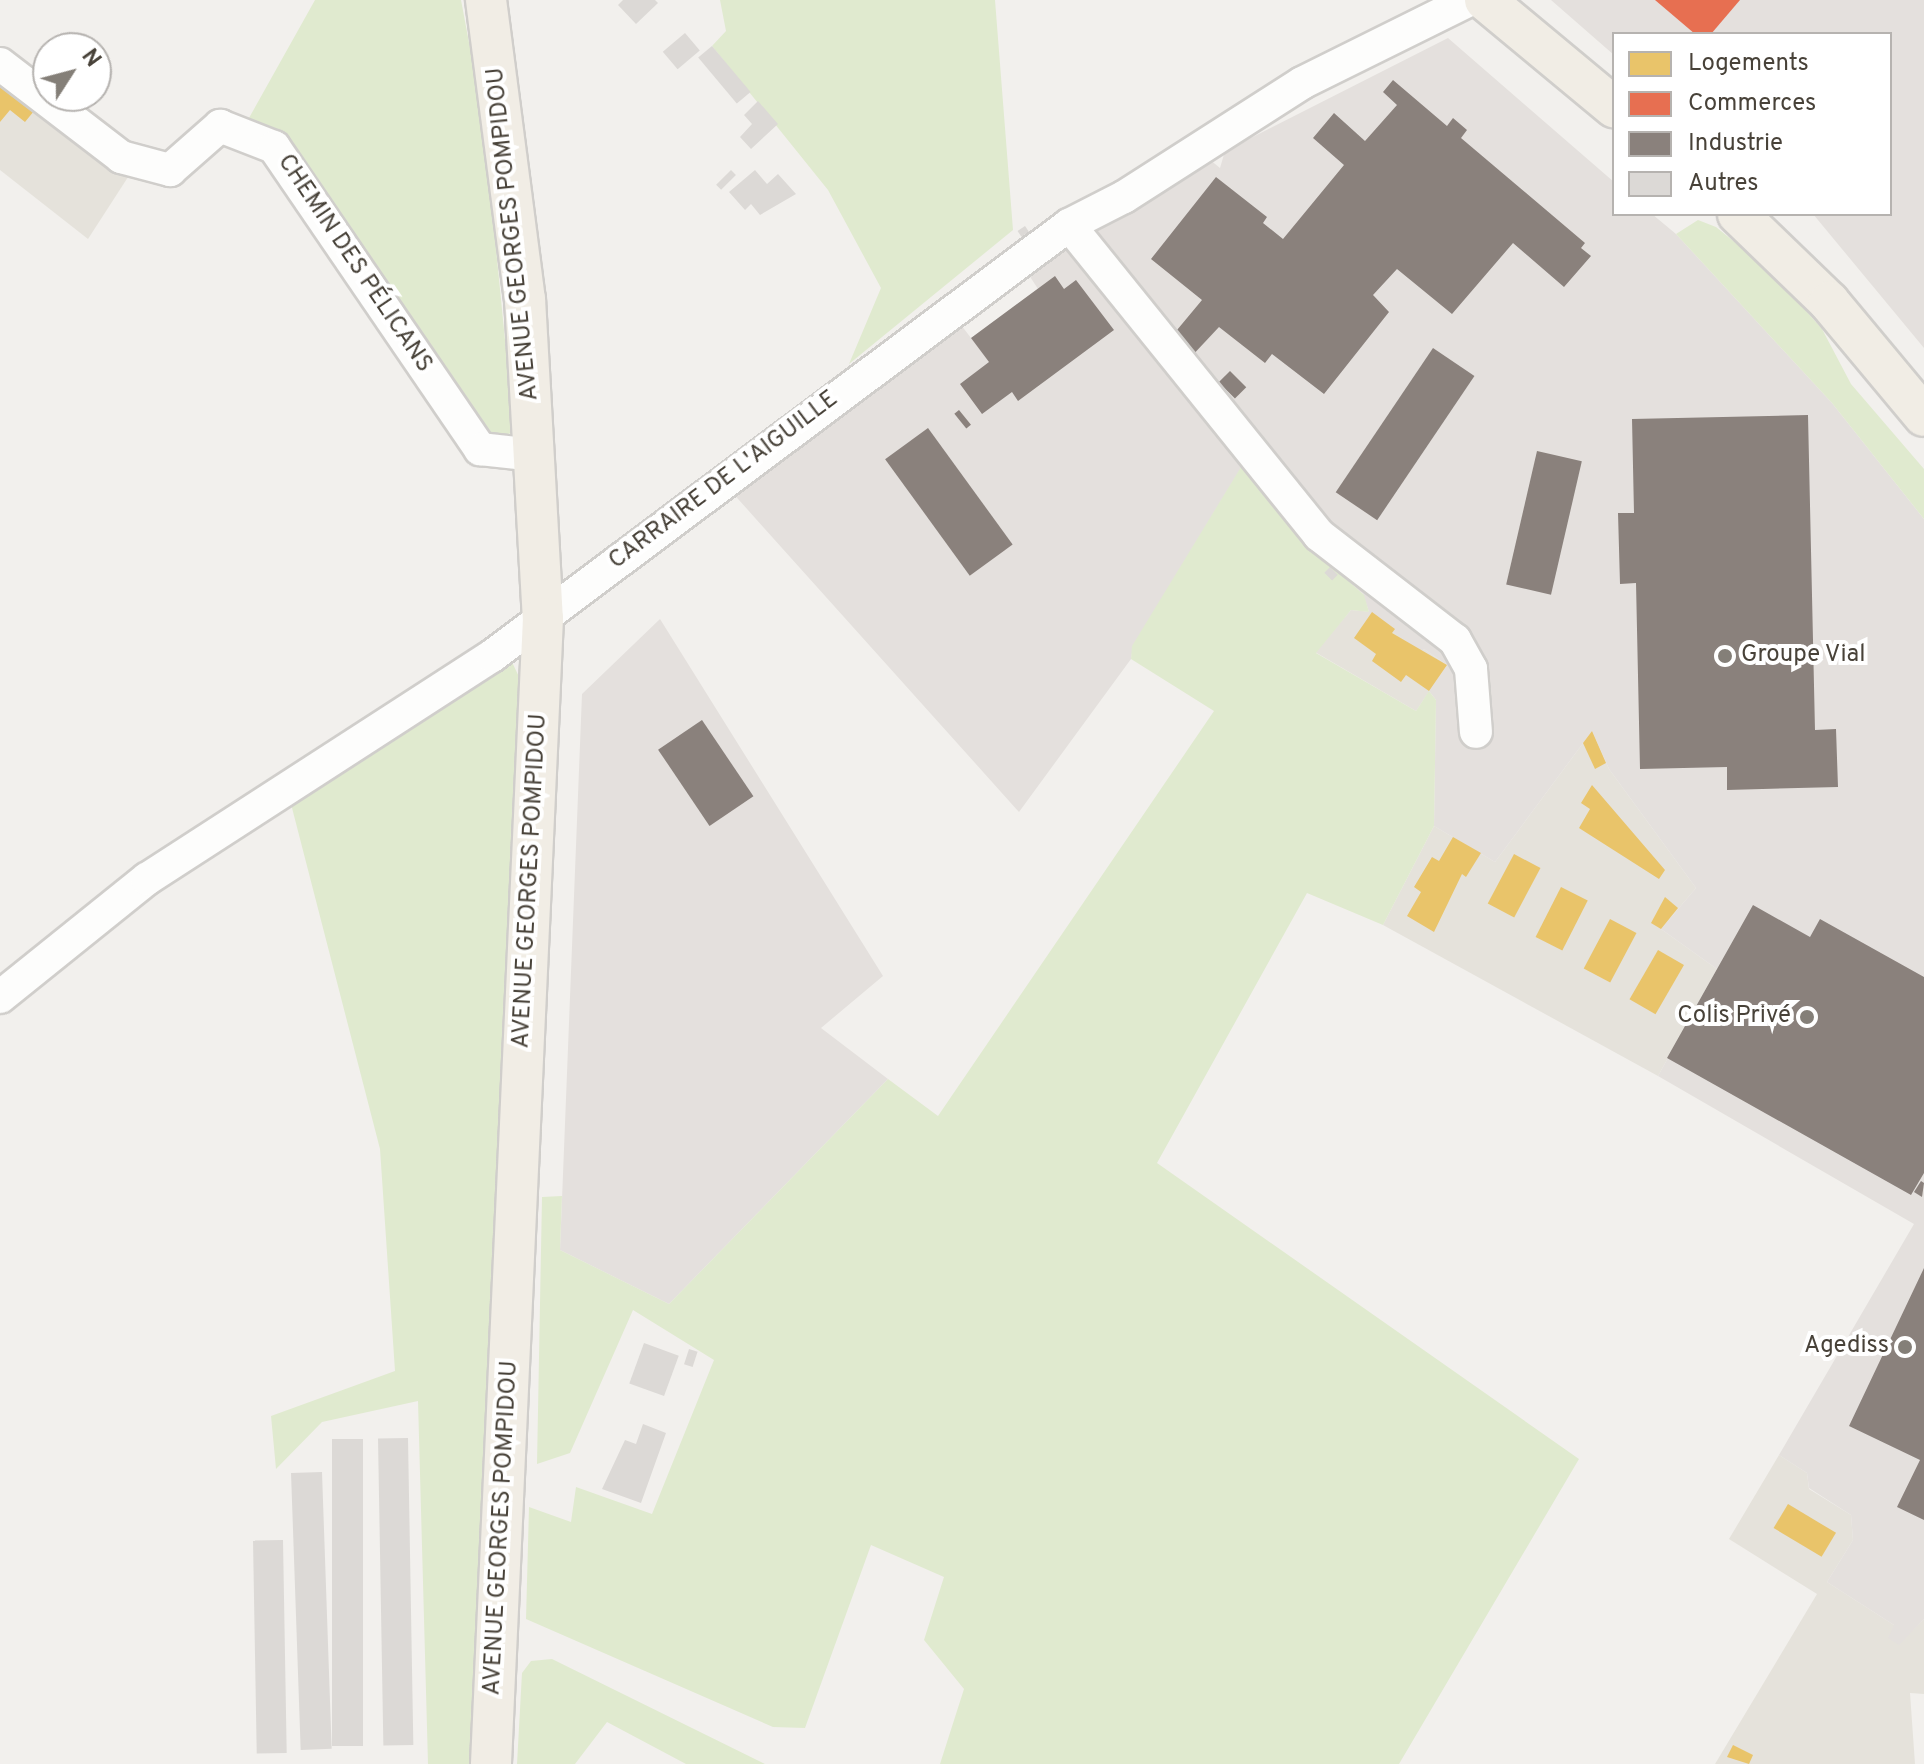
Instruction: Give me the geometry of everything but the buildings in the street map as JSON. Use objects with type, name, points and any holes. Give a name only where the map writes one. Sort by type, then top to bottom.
[{"type":"main road","name":"AVENUE GEORGES POMPIDOU","points":[[486,0],[525,299],[543,618],[491,1764]]},
{"type":"main road","points":[[1485,0],[1612,105]]},
{"type":"main road","points":[[1740,216],[1829,302],[1924,416]]},
{"type":"street","name":"CARRAIRE DE L'AIGUILLE","points":[[0,997],[147,879],[543,618],[1069,225],[1124,197],[1302,83],[1469,0]]},
{"type":"street","name":"CHEMIN DES PÉLICANS","points":[[0,64],[121,157],[170,170],[220,126],[274,147],[480,449],[534,455]]},
{"type":"street","points":[[1069,225],[1319,535],[1460,646],[1471,669],[1476,732]]},
{"type":"shaded area","points":[[1551,0],[1924,0],[1924,348],[1815,216],[1892,216],[1892,32],[1612,32],[1612,53]]},
{"type":"shaded area","points":[[1448,38],[1612,180],[1612,216],[1654,216],[1676,234],[1832,403],[1924,519],[1924,1619],[1899,1645],[1888,1638],[1894,1625],[1827,1582],[1853,1540],[1851,1515],[1809,1488],[1807,1473],[1779,1455],[1914,1224],[1658,1076],[1717,969],[1661,929],[1696,888],[1609,769],[1592,731],[1495,862],[1434,826],[1436,700],[1429,691],[1447,665],[1424,649],[1421,653],[1369,612],[1363,594],[1299,536],[1241,468],[1133,646],[1131,659],[1019,812],[730,490],[958,321],[971,338],[1038,289],[1027,272],[1059,248],[1209,159],[1220,168],[1225,151]]},
{"type":"shaded area","points":[[0,49],[32,74],[32,112],[82,112],[141,157],[88,239],[0,170]]},
{"type":"shaded area","points":[[1351,610],[1372,612],[1421,653],[1424,649],[1447,665],[1416,711],[1315,652]]},
{"type":"shaded area","points":[[660,619],[883,976],[821,1028],[888,1079],[669,1304],[560,1250],[582,694]]},
{"type":"shaded area","points":[[1592,731],[1609,769],[1696,888],[1661,929],[1717,969],[1658,1076],[1383,925],[1434,826],[1495,862]]},
{"type":"shaded area","points":[[1779,1455],[1807,1473],[1809,1489],[1851,1515],[1853,1540],[1827,1582],[1894,1625],[1898,1644],[1924,1619],[1924,1694],[1910,1693],[1915,1764],[1715,1764],[1817,1594],[1729,1539]]},
{"type":"green space","points":[[315,0],[461,0],[483,117],[514,431],[499,439],[482,429],[292,155],[249,118]]},
{"type":"green space","points":[[720,0],[995,0],[1013,230],[849,364],[881,288],[828,190],[712,46],[726,31]]},
{"type":"green space","points":[[1698,220],[1716,227],[1773,273],[1822,329],[1851,384],[1924,469],[1924,519],[1832,403],[1676,234]]},
{"type":"green space","points":[[1241,467],[1299,536],[1364,595],[1369,612],[1351,610],[1316,653],[1416,711],[1429,691],[1436,700],[1434,826],[1383,925],[1307,893],[1157,1163],[1579,1459],[1399,1764],[940,1764],[964,1689],[924,1640],[944,1577],[871,1545],[805,1728],[773,1727],[526,1619],[529,1507],[571,1522],[576,1487],[652,1514],[714,1360],[633,1310],[570,1453],[537,1464],[542,1197],[562,1196],[560,1250],[669,1304],[888,1079],[938,1116],[1214,711],[1131,659],[1132,646]]},
{"type":"green space","points":[[511,660],[521,681],[472,1764],[428,1764],[418,1401],[322,1422],[276,1469],[271,1416],[395,1371],[380,1149],[291,804]]},
{"type":"green space","points":[[552,1659],[765,1764],[686,1764],[607,1722],[575,1764],[517,1764],[522,1673],[531,1661]]},
{"type":"place","name":"Groupe Vial","points":[[1725,656]]},
{"type":"place","name":"Colis Privé","points":[[1807,1017]]},
{"type":"place","name":"Agediss","points":[[1905,1347]]}]
